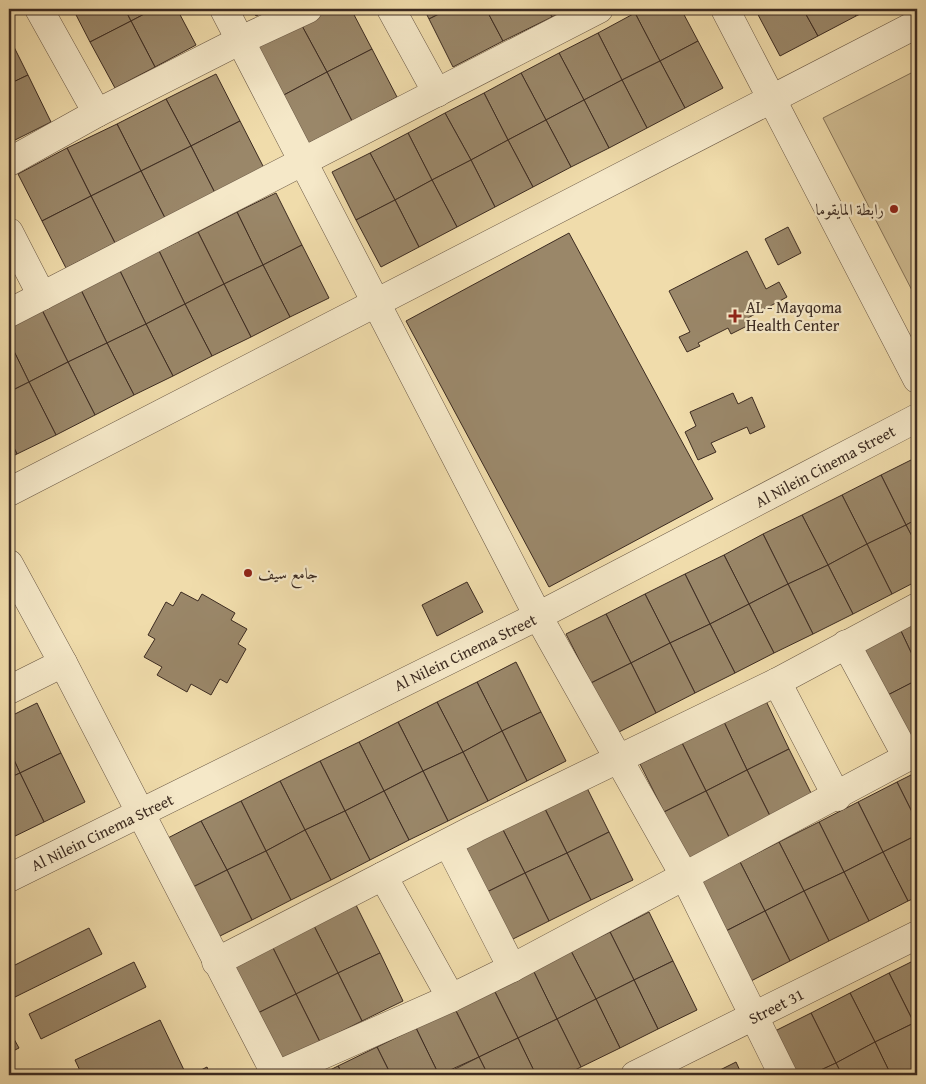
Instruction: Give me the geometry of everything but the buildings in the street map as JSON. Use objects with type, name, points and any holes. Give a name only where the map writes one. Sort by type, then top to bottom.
[{"type":"street","points":[[40,9],[97,113]]},
{"type":"street","points":[[224,9],[538,616],[620,758],[685,877],[756,1017],[783,1075]]},
{"type":"street","points":[[9,162],[97,113],[241,40],[308,9]]},
{"type":"street","points":[[391,9],[437,93]]},
{"type":"street","points":[[9,313],[599,9]]},
{"type":"street","points":[[725,9],[917,379]]},
{"type":"street","points":[[9,492],[917,24]]},
{"type":"street","points":[[9,232],[42,296]]},
{"type":"street","name":"Al Nilein Cinema Street","points":[[9,878],[538,616],[917,418]]},
{"type":"street","points":[[9,564],[63,663],[276,1075],[452,998],[512,968],[837,796],[912,754],[846,644]]},
{"type":"street","points":[[216,962],[448,843],[777,682],[917,606]]},
{"type":"street","points":[[9,690],[63,663]]},
{"type":"street","points":[[777,682],[837,796]]},
{"type":"street","points":[[448,843],[512,968]]},
{"type":"street","points":[[383,876],[452,998]]},
{"type":"street","name":"Street 31","points":[[634,1075],[756,1017],[917,935]]},
{"type":"shaded area","name":"رابطة المايقوما","points":[[917,70],[917,300],[823,118]]},
{"type":"place","name":"رابطة المايقوما","points":[[894,209]]},
{"type":"place","name":"AL - Mayqoma Health Center","points":[[735,316]]},
{"type":"place","name":"جامع سيف","points":[[248,573]]}]
